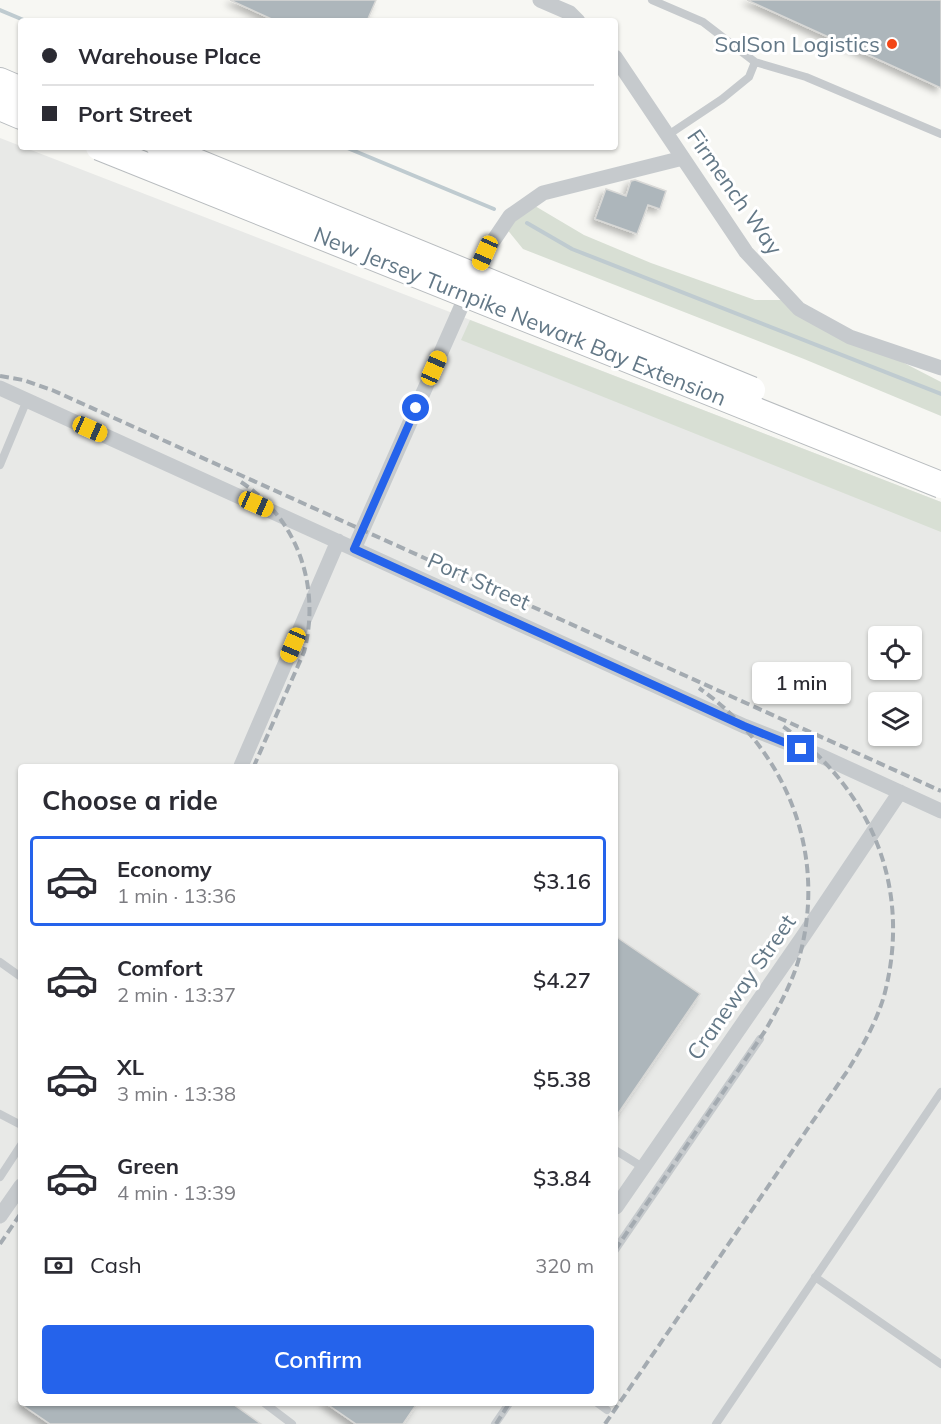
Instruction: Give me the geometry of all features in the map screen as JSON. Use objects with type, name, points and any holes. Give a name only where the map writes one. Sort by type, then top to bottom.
[{"type":"highway","points":[[0,81],[18,89]]},
{"type":"highway","points":[[0,107],[18,115]]},
{"type":"highway","name":"New Jersey Turnpike Newark Bay Extension","points":[[106,150],[941,485]]},
{"type":"highway","name":"New Jersey Turnpike Newark Bay Extension","points":[[167,150],[941,468]]},
{"type":"street","points":[[540,0],[575,18]]},
{"type":"street","name":"Firmench Way","points":[[618,61],[746,252],[799,309],[850,338],[941,368]]},
{"type":"street","points":[[354,549],[485,253],[510,216],[543,193],[683,158]]},
{"type":"street","name":"Port Street","points":[[0,388],[733,721],[820,756],[941,811]]},
{"type":"street","points":[[242,764],[338,541]]},
{"type":"street","name":"Craneway Street","points":[[618,1203],[804,936],[900,792]]},
{"type":"street","points":[[0,1216],[18,1190]]},
{"type":"lane","points":[[652,0],[703,22],[754,62],[806,77],[941,135]]},
{"type":"lane","points":[[668,135],[722,99],[749,77],[754,62]]},
{"type":"lane","points":[[0,465],[27,400]]},
{"type":"lane","points":[[0,962],[18,975]]},
{"type":"lane","name":"Craneway Street","points":[[618,1246],[760,1039]]},
{"type":"lane","points":[[716,1424],[941,1092]]},
{"type":"lane","points":[[0,1114],[18,1123]]},
{"type":"lane","points":[[0,1177],[18,1150]]},
{"type":"lane","points":[[618,1152],[644,1168]]},
{"type":"lane","points":[[815,1277],[941,1364]]},
{"type":"lane","points":[[268,1406],[292,1424]]},
{"type":"lane","points":[[495,1424],[507,1406]]},
{"type":"lane","points":[[602,1406],[607,1410]]},
{"type":"shaded area","points":[[0,138],[18,145],[18,150],[31,150],[941,502],[941,1424],[0,1424]]},
{"type":"shaded area","points":[[535,206],[584,235],[651,263],[755,300],[782,300],[941,382],[941,416],[804,359],[523,249],[506,228]]},
{"type":"shaded area","points":[[470,320],[941,502],[941,532],[461,340]]},
{"type":"building","points":[[230,0],[376,0],[368,18],[269,18]]},
{"type":"building","name":"SalSon Logistics","points":[[747,0],[941,0],[941,88]]},
{"type":"building","points":[[635,180],[666,191],[660,209],[648,205],[637,234],[595,219],[606,189],[626,196],[631,181]]},
{"type":"building","points":[[618,938],[700,994],[618,1114]]},
{"type":"building","points":[[24,1406],[236,1406],[261,1424],[50,1424]]},
{"type":"building","points":[[330,1406],[415,1406],[403,1424],[356,1424]]},
{"type":"waterway","points":[[0,10],[19,18]]},
{"type":"waterway","points":[[352,150],[494,209]]},
{"type":"waterway","points":[[527,223],[572,249],[941,394]]},
{"type":"railway","points":[[0,376],[23,380],[52,390],[941,791]]},
{"type":"railway","points":[[241,482],[261,497],[290,535],[307,579],[309,603],[309,628],[304,652],[255,764]]},
{"type":"railway","points":[[618,1246],[765,1031],[794,974],[806,925],[808,886],[804,847],[794,810],[778,775],[757,743],[730,714],[699,688]]},
{"type":"railway","points":[[618,1405],[848,1070],[873,1025],[884,996],[892,956],[893,917],[888,879],[877,844],[861,810],[839,779],[812,750],[781,725]]},
{"type":"railway","points":[[0,1244],[18,1217]]},
{"type":"railway","points":[[496,1424],[507,1406]]},
{"type":"railway","points":[[605,1424],[617,1406]]},
{"type":"place","name":"SalSon Logistics","points":[[892,44]]},
{"type":"route","points":[[416,408],[354,549],[744,726],[801,749]]}]
